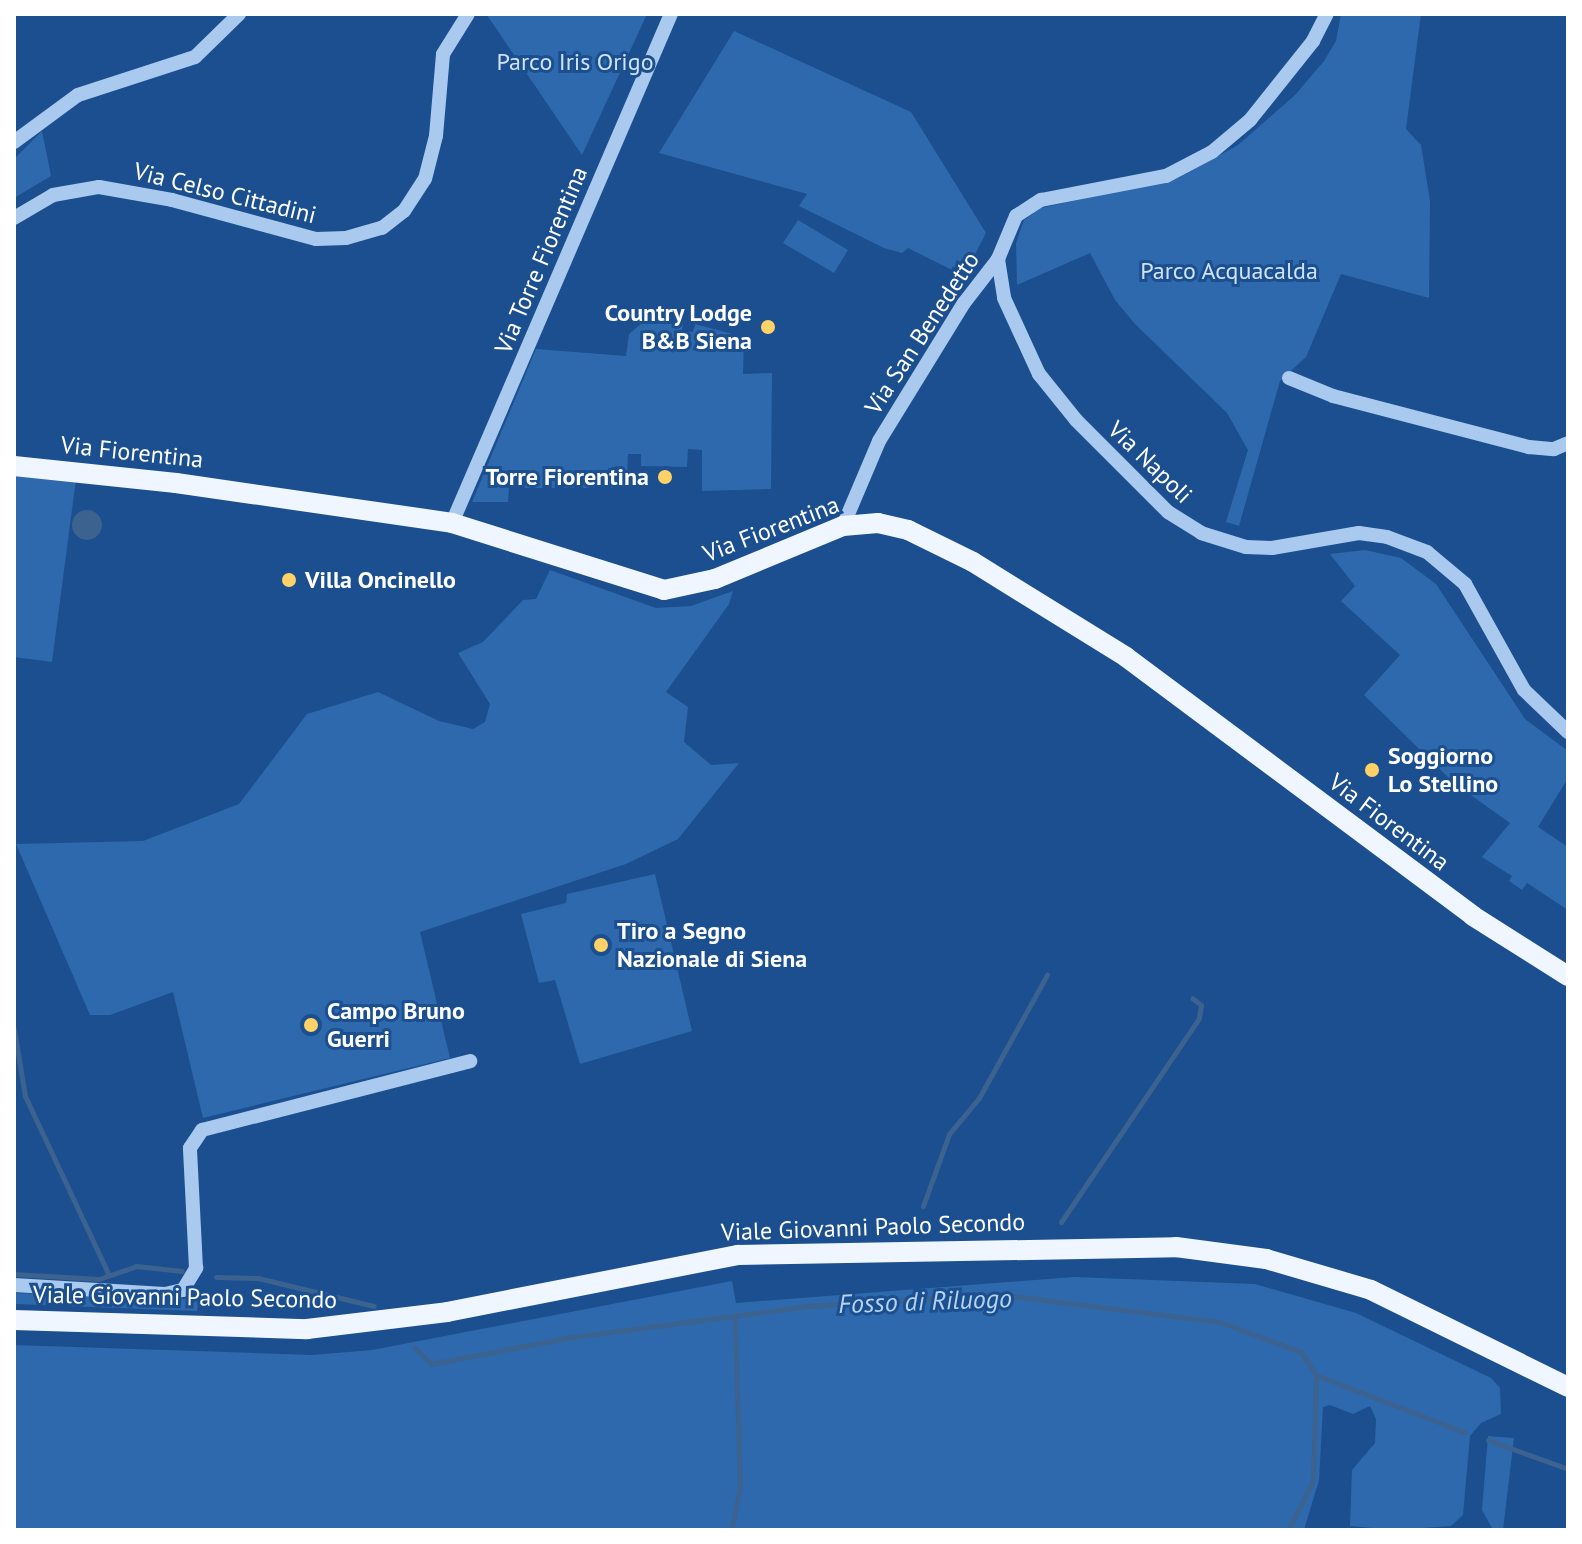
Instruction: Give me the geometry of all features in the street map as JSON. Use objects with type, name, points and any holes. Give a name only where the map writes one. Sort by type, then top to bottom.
[{"type":"main road","name":"Via Fiorentina","points":[[14,466],[190,484],[452,523],[664,590],[700,585],[843,526],[878,523],[915,532],[1067,619],[1160,681],[1473,916],[1568,976]]},
{"type":"main road","name":"Viale Giovanni Paolo Secondo","points":[[14,1320],[321,1329],[447,1312],[738,1255],[1136,1246],[1237,1254],[1332,1276],[1412,1307],[1568,1387]]},
{"type":"main road","points":[[1544,1374],[1568,1366]]},
{"type":"street","points":[[14,142],[78,95],[195,57],[239,14]]},
{"type":"street","name":"Via Celso Cittadini","points":[[14,218],[53,195],[99,187],[172,200],[316,239],[346,238],[382,228],[404,211],[425,179],[436,136],[443,54],[468,14]]},
{"type":"street","name":"Via Torre Fiorentina","points":[[452,523],[671,14]]},
{"type":"street","name":"Via San Benedetto","points":[[843,526],[889,423],[998,259],[1011,224],[1033,203],[1166,176],[1224,144],[1271,95],[1313,41],[1327,14]]},
{"type":"street","name":"Via Napoli","points":[[998,259],[1004,298],[1039,374],[1076,420],[1168,512],[1201,533],[1246,547],[1272,548],[1359,533],[1387,537],[1427,552],[1465,584],[1524,690],[1568,732]]},
{"type":"street","points":[[1289,378],[1347,400],[1529,447],[1554,449],[1568,443]]},
{"type":"street","points":[[14,1285],[157,1294],[183,1290],[196,1268],[190,1148],[202,1130],[470,1061]]},
{"type":"green space","name":"Parco Iris Origo","points":[[489,14],[647,14],[582,155],[487,15]]},
{"type":"green space","name":"Parco Acquacalda","points":[[1341,14],[1421,14],[1406,129],[1421,145],[1430,201],[1429,298],[1341,274],[1306,357],[1280,381],[1239,526],[1226,522],[1248,450],[1227,413],[1135,324],[1115,300],[1090,253],[1017,285],[1016,243],[1024,220],[1041,208],[1178,178],[1238,145],[1295,95],[1324,61],[1336,41]]},
{"type":"green space","points":[[734,31],[911,112],[986,233],[969,266],[958,273],[908,248],[902,253],[884,248],[799,206],[807,194],[659,153]]},
{"type":"green space","points":[[42,131],[51,176],[14,198],[14,159]]},
{"type":"green space","points":[[798,220],[848,250],[834,273],[783,243]]},
{"type":"green space","points":[[643,322],[683,323],[682,331],[693,332],[695,324],[744,337],[743,374],[772,373],[771,489],[702,491],[702,450],[688,449],[687,467],[641,466],[641,454],[628,454],[627,488],[509,488],[508,502],[472,502],[536,349],[626,356],[629,334]]},
{"type":"green space","points":[[14,473],[76,479],[52,662],[14,657]]},
{"type":"green space","points":[[1365,550],[1401,558],[1436,584],[1525,719],[1568,751],[1568,778],[1538,827],[1568,847],[1568,910],[1527,883],[1522,890],[1509,881],[1512,876],[1482,857],[1510,823],[1454,783],[1364,695],[1400,655],[1341,601],[1355,586],[1330,554]]},
{"type":"green space","points":[[550,570],[656,608],[691,606],[733,591],[729,604],[666,692],[688,707],[684,742],[711,765],[739,763],[678,839],[626,864],[420,932],[450,1058],[203,1118],[173,992],[110,1015],[90,1015],[16,844],[143,841],[239,804],[307,714],[378,692],[439,721],[473,729],[485,722],[490,704],[458,653],[483,642],[523,600],[536,599]]},
{"type":"green space","name":"Tiro a Segno Nazionale di Siena","points":[[655,874],[692,1031],[580,1064],[555,980],[539,983],[521,914],[566,903],[567,894]]},
{"type":"green space","points":[[1074,1277],[1255,1284],[1356,1313],[1491,1378],[1500,1388],[1501,1414],[1481,1423],[1470,1436],[1463,1515],[1451,1526],[1395,1530],[1350,1526],[1352,1470],[1375,1443],[1376,1419],[1370,1406],[1353,1414],[1330,1405],[1323,1407],[1319,1480],[1304,1530],[14,1530],[14,1345],[312,1355],[372,1350],[732,1281],[736,1303]]},
{"type":"green space","points":[[14,1293],[199,1297],[197,1311],[14,1304]]},
{"type":"green space","points":[[1488,1436],[1514,1438],[1503,1530],[1493,1530],[1482,1510]]},
{"type":"shaded area","points":[[87,510],[93,511],[101,519],[101,531],[93,539],[87,540],[81,539],[73,531],[72,525],[73,519],[81,511]]},
{"type":"waterway","points":[[923,1206],[949,1134],[979,1098],[1047,975]]},
{"type":"waterway","points":[[1061,1222],[1199,1018],[1201,1005],[1192,998]]},
{"type":"waterway","points":[[14,1029],[25,1096],[108,1273]]},
{"type":"waterway","name":"Fosso di Riluogo","points":[[14,1274],[99,1279],[136,1266],[182,1271]]},
{"type":"waterway","name":"Fosso di Riluogo","points":[[216,1277],[258,1278],[374,1306]]},
{"type":"waterway","name":"Fosso di Riluogo","points":[[415,1348],[431,1364],[573,1337],[810,1306],[996,1294],[1220,1322],[1301,1352],[1316,1375],[1464,1432]]},
{"type":"waterway","points":[[731,1530],[740,1488],[735,1316]]},
{"type":"waterway","points":[[1288,1530],[1313,1481],[1316,1375]]},
{"type":"waterway","name":"Fosso di Riluogo","points":[[1488,1440],[1568,1469]]},
{"type":"place","name":"Country Lodge B&B Siena","points":[[768,327]]},
{"type":"place","name":"Torre Fiorentina","points":[[665,477]]},
{"type":"place","name":"Villa Oncinello","points":[[289,580]]},
{"type":"place","name":"Soggiorno Lo Stellino","points":[[1372,770]]},
{"type":"place","name":"Tiro a Segno Nazionale di Siena","points":[[601,945]]},
{"type":"place","name":"Campo Bruno Guerri","points":[[311,1025]]}]
